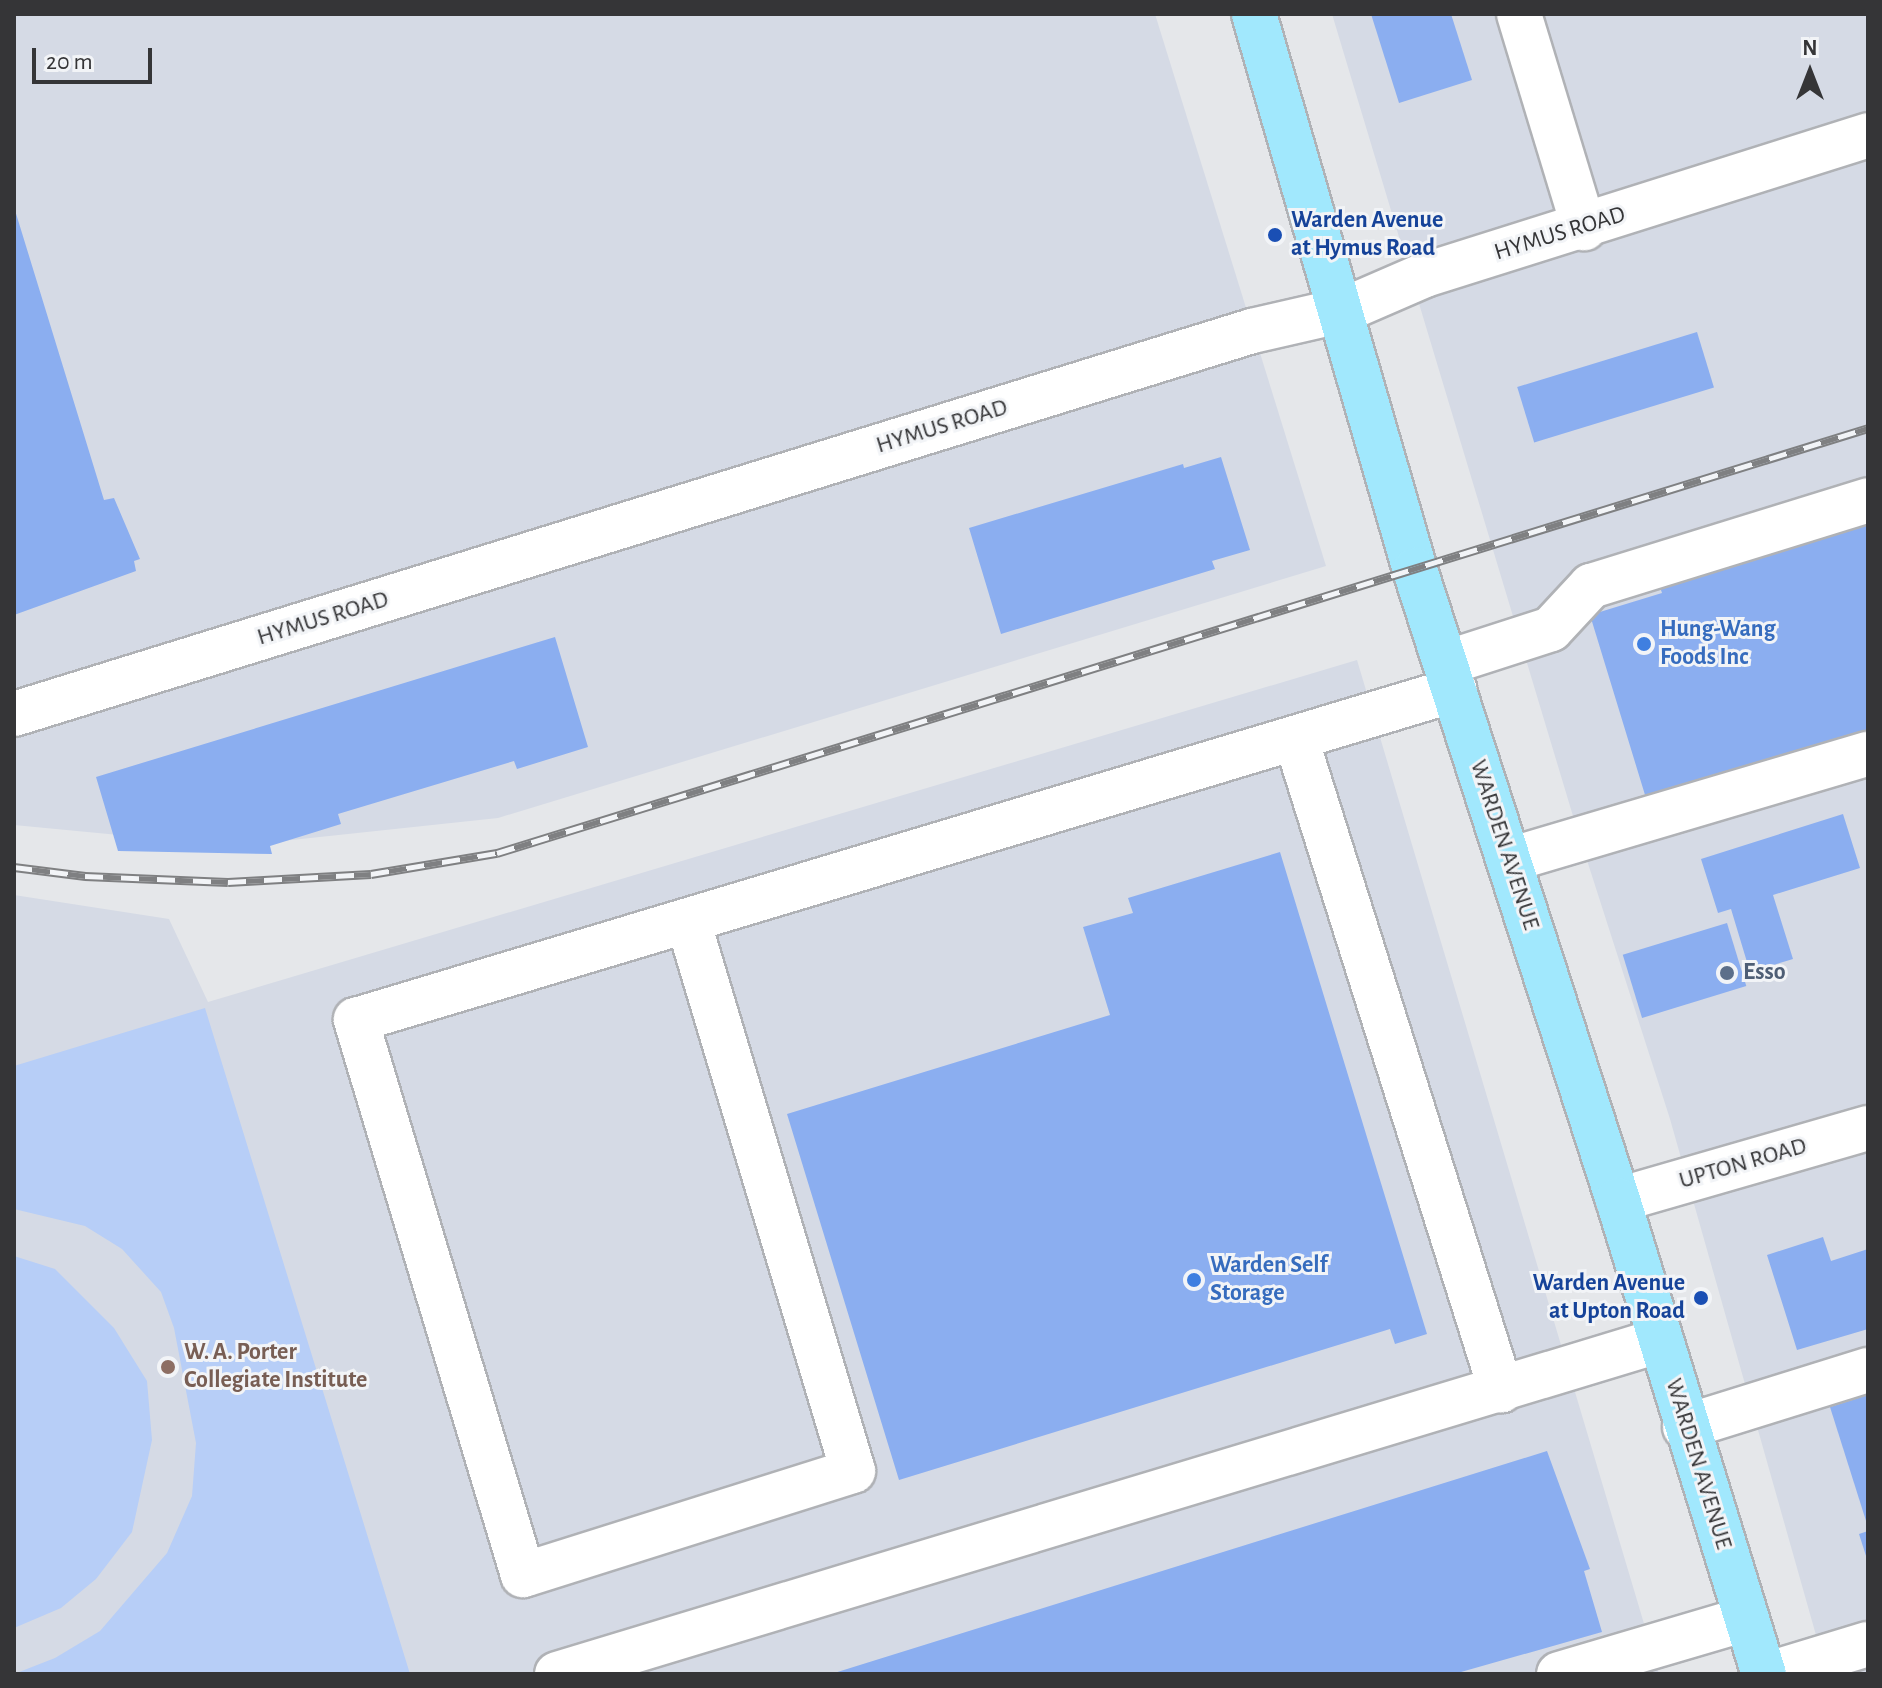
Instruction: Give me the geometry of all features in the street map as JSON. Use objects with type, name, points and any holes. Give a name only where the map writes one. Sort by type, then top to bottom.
[{"type":"main road","name":"WARDEN AVENUE","points":[[1254,14],[1450,677],[1618,1200],[1685,1427],[1766,1674]]},
{"type":"street","points":[[1519,14],[1584,228]]},
{"type":"street","name":"HYMUS ROAD","points":[[14,714],[1237,336],[1344,310],[1425,275],[1584,228],[1868,135]]},
{"type":"street","points":[[688,921],[853,1471],[523,1575],[356,1020],[1296,739],[1450,677],[1551,629],[1591,586],[1868,500]]},
{"type":"street","points":[[1296,739],[1501,1390]]},
{"type":"street","points":[[1509,860],[1868,754]]},
{"type":"street","name":"UPTON ROAD","points":[[1618,1200],[1868,1128]]},
{"type":"street","points":[[557,1674],[1661,1340]]},
{"type":"street","points":[[1685,1427],[1868,1370]]},
{"type":"street","points":[[1559,1674],[1746,1619]]},
{"type":"street","points":[[1766,1674],[1868,1644]]},
{"type":"shaded area","points":[[14,14],[1155,14],[1326,566],[498,818],[234,846],[14,825]]},
{"type":"shaded area","points":[[1332,14],[1868,14],[1868,1674],[1827,1674],[1670,1119],[1576,826]]},
{"type":"shaded area","points":[[1357,660],[1659,1674],[14,1674],[14,895],[169,919],[208,1002]]},
{"type":"shaded area","name":"W. A. Porter Collegiate Institute","points":[[205,1008],[410,1674],[14,1674],[55,1658],[100,1631],[167,1553],[192,1496],[196,1443],[174,1328],[161,1292],[122,1249],[85,1226],[14,1209],[14,1066]]},
{"type":"shaded area","points":[[14,1256],[55,1269],[114,1328],[147,1381],[152,1440],[132,1532],[96,1579],[61,1608],[14,1628]]},
{"type":"building","points":[[1371,14],[1451,14],[1472,80],[1399,103]]},
{"type":"building","points":[[14,207],[104,500],[114,498],[140,559],[134,561],[136,571],[14,615]]},
{"type":"building","points":[[1697,332],[1714,387],[1534,442],[1517,387]]},
{"type":"building","points":[[1221,457],[1250,550],[1212,561],[1215,569],[1001,634],[969,528],[1183,464],[1184,468]]},
{"type":"building","points":[[1868,520],[1868,750],[1649,808],[1590,615],[1662,593],[1659,584]]},
{"type":"building","points":[[555,637],[588,747],[517,769],[514,761],[338,814],[341,824],[270,846],[272,854],[118,851],[96,777]]},
{"type":"building","points":[[1843,814],[1860,868],[1773,895],[1793,959],[1750,972],[1731,909],[1718,913],[1701,859]]},
{"type":"building","points":[[1280,852],[1427,1334],[1395,1344],[1390,1329],[899,1480],[787,1114],[1110,1015],[1083,927],[1133,913],[1128,898]]},
{"type":"building","points":[[1727,923],[1746,986],[1642,1018],[1623,955]]},
{"type":"building","points":[[1823,1237],[1831,1261],[1868,1249],[1868,1329],[1797,1350],[1767,1255]]},
{"type":"building","points":[[1868,1395],[1868,1524],[1867,1524],[1830,1407]]},
{"type":"building","points":[[1547,1451],[1590,1569],[1584,1571],[1602,1632],[1454,1674],[831,1674]]},
{"type":"building","points":[[1868,1531],[1868,1559],[1867,1559],[1859,1534]]},
{"type":"railway","points":[[14,867],[85,876],[228,882],[371,874],[497,853],[1868,428]]},
{"type":"place","name":"Warden Avenue at Hymus Road","points":[[1275,235]]},
{"type":"place","name":"Hung-Wang Foods Inc","points":[[1644,644]]},
{"type":"place","name":"Esso","points":[[1727,973]]},
{"type":"place","name":"Warden Self Storage","points":[[1194,1280]]},
{"type":"place","name":"Warden Avenue at Upton Road","points":[[1701,1298]]},
{"type":"place","name":"W. A. Porter Collegiate Institute","points":[[168,1367]]}]
